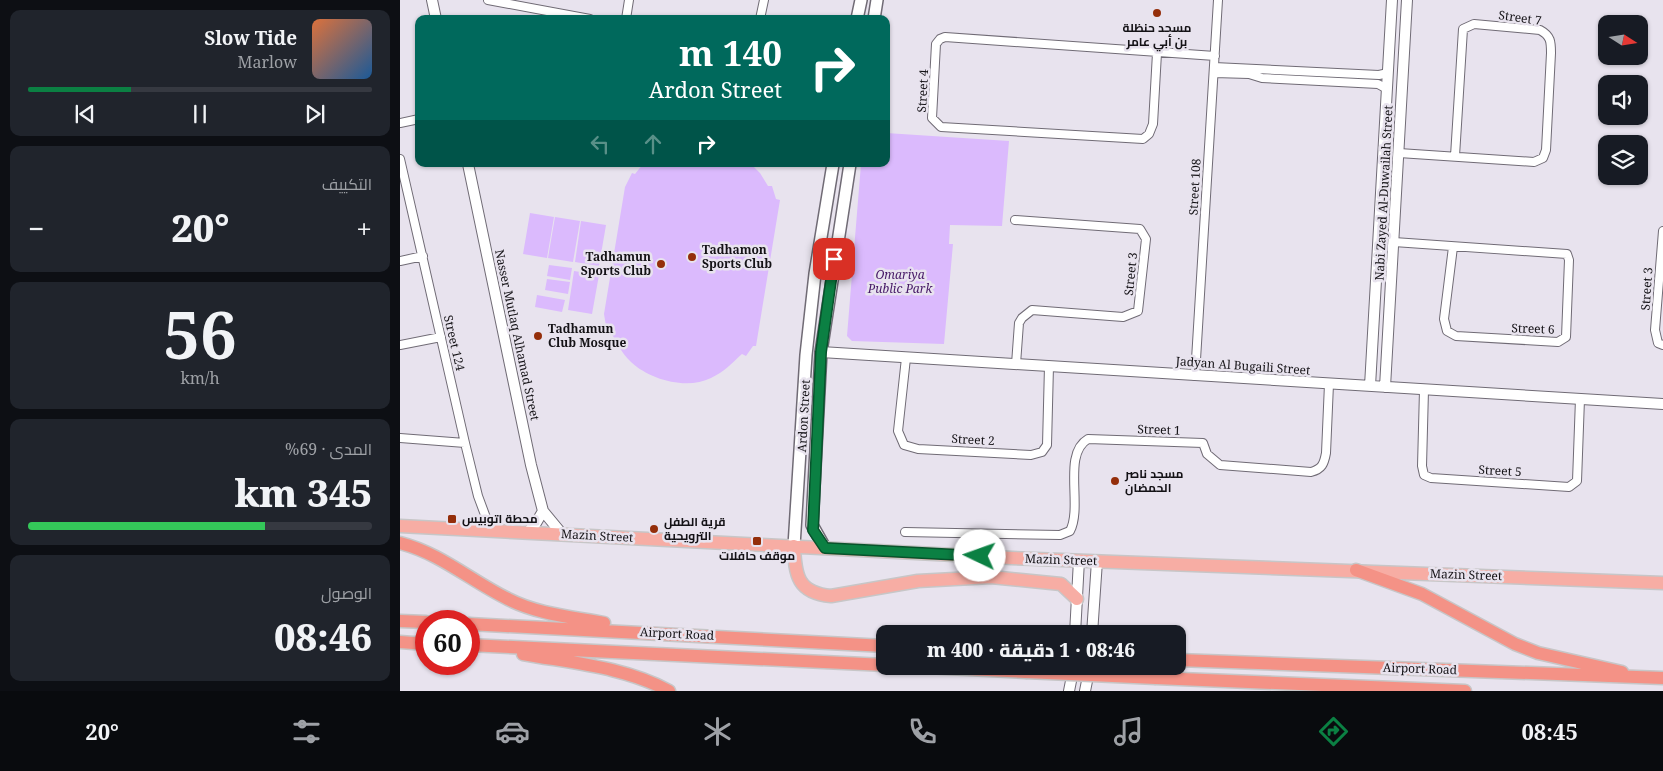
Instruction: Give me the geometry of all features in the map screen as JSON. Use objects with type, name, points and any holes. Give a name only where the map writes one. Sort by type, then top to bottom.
[{"type":"highway","points":[[400,543],[439,558],[517,603],[541,611],[645,632]]},
{"type":"highway","points":[[1356,570],[1422,594],[1515,644],[1538,653],[1644,678]]},
{"type":"highway","points":[[400,621],[415,622]]},
{"type":"highway","name":"Airport Road","points":[[480,624],[876,645]]},
{"type":"highway","points":[[400,642],[415,643]]},
{"type":"highway","name":"Airport Road","points":[[480,646],[876,665]]},
{"type":"highway","points":[[480,647],[627,674],[644,678],[669,691]]},
{"type":"highway","name":"Airport Road","points":[[1186,660],[1663,678]]},
{"type":"highway","name":"Airport Road","points":[[1091,675],[1465,691]]},
{"type":"main road","points":[[859,15],[861,0]]},
{"type":"main road","points":[[875,15],[877,0]]},
{"type":"main road","name":"Ardon Street","points":[[794,546],[801,424],[815,274],[833,167]]},
{"type":"main road","name":"Ardon Street","points":[[825,548],[812,525],[821,352],[850,167]]},
{"type":"main road","points":[[815,274],[824,272],[831,278]]},
{"type":"main road","points":[[801,424],[811,428],[818,424]]},
{"type":"main road","name":"Mazin Street","points":[[400,526],[977,556],[1663,583]]},
{"type":"main road","points":[[794,546],[794,568],[800,583],[818,595],[831,596],[918,581],[991,577],[1061,584],[1077,599]]},
{"type":"street","points":[[432,0],[435,15]]},
{"type":"street","points":[[488,0],[566,15]]},
{"type":"street","points":[[537,10],[538,0]]},
{"type":"street","points":[[627,15],[629,0]]},
{"type":"street","points":[[761,15],[764,0]]},
{"type":"street","name":"Street 108","points":[[1195,376],[1218,0]]},
{"type":"street","name":"Nabi Zayed Al-Duwailah Street","points":[[1370,386],[1392,0]]},
{"type":"street","name":"Nabi Zayed Al-Duwailah Street","points":[[1385,387],[1407,0]]},
{"type":"street","name":"Street 7","points":[[1399,153],[1534,162],[1543,158],[1546,150],[1551,53],[1551,41],[1548,34],[1540,30],[1474,24],[1463,29],[1455,156]]},
{"type":"street","name":"Street 4","points":[[1157,53],[1153,124],[1149,134],[1143,139],[941,127],[935,124],[932,118],[936,44],[940,39],[946,37],[1214,56]]},
{"type":"street","points":[[1214,70],[1263,68],[1352,74],[1379,75],[1388,73]]},
{"type":"street","points":[[1262,78],[1263,68]]},
{"type":"street","points":[[1214,70],[1249,74],[1262,78],[1378,84],[1387,89]]},
{"type":"street","points":[[1352,74],[1352,83]]},
{"type":"street","points":[[400,123],[415,120]]},
{"type":"street","name":"Street 124","points":[[400,159],[402,177],[423,256],[464,443],[478,496],[491,531]]},
{"type":"street","name":"Nasser Mutlaq Alhamad Street","points":[[469,167],[543,511],[562,534]]},
{"type":"street","name":"Street 3","points":[[1015,220],[1140,229],[1146,239],[1138,311],[1123,317],[1032,310],[1019,323],[1016,364]]},
{"type":"street","name":"Street 3","points":[[1663,231],[1655,330],[1658,343],[1663,345]]},
{"type":"street","name":"Street 6","points":[[1394,242],[1567,254],[1569,260],[1566,337],[1558,342],[1456,336],[1447,331],[1444,319],[1453,247]]},
{"type":"street","points":[[400,261],[423,256]]},
{"type":"street","points":[[1375,294],[1376,298],[1384,301],[1391,296]]},
{"type":"street","points":[[1374,316],[1383,313],[1390,316]]},
{"type":"street","points":[[400,345],[441,337]]},
{"type":"street","name":"Jadyan Al Bugaili Street","points":[[821,352],[1663,404]]},
{"type":"street","name":"Street 2","points":[[906,358],[898,431],[904,445],[918,448],[1031,455],[1042,452],[1047,445],[1048,366]]},
{"type":"street","name":"Street 1","points":[[905,532],[1060,535],[1070,531],[1075,522],[1075,458],[1080,444],[1088,439],[1203,443],[1207,454],[1220,465],[1311,472],[1319,470],[1324,464],[1326,453],[1329,384]]},
{"type":"street","name":"Street 5","points":[[1424,390],[1422,466],[1424,475],[1431,478],[1451,480],[1574,485],[1577,481],[1580,399]]},
{"type":"street","points":[[400,438],[464,443]]},
{"type":"street","points":[[527,533],[543,511]]},
{"type":"street","points":[[977,556],[978,534]]},
{"type":"street","points":[[1076,625],[1080,560]]},
{"type":"street","points":[[1093,625],[1097,561]]},
{"type":"street","points":[[1069,691],[1072,675]]},
{"type":"street","points":[[1085,691],[1088,675]]},
{"type":"green space","name":"Omariya Public Park","points":[[890,133],[1009,141],[1002,226],[950,225],[949,244],[953,244],[944,344],[852,341],[847,336],[861,167],[890,167]]},
{"type":"green space","name":"Tadhamon Sports Club","points":[[641,167],[754,167],[768,186],[772,186],[776,199],[780,200],[756,346],[753,346],[746,356],[742,354],[728,367],[711,378],[691,383],[680,383],[648,374],[627,358],[608,326],[606,326],[604,314],[625,187],[632,173],[635,174]]},
{"type":"green space","points":[[530,213],[554,217],[547,258],[523,254]]},
{"type":"green space","points":[[555,217],[580,221],[573,262],[548,258]]},
{"type":"green space","points":[[581,221],[606,225],[599,266],[575,262]]},
{"type":"green space","points":[[549,265],[572,268],[570,280],[547,276]]},
{"type":"green space","points":[[574,271],[599,275],[592,314],[568,310]]},
{"type":"green space","points":[[547,279],[570,282],[568,294],[545,290]]},
{"type":"green space","points":[[537,295],[565,300],[562,312],[535,307]]},
{"type":"place","name":"مسجد حنظلة بن أبي عامر","points":[[1157,13]]},
{"type":"place","name":"Tadhamon Sports Club","points":[[692,257]]},
{"type":"place","name":"Tadhamun Sports Club","points":[[661,264]]},
{"type":"place","name":"Tadhamun Club Mosque","points":[[538,336]]},
{"type":"place","name":"مسجد ناصر الحمضان","points":[[1115,481]]},
{"type":"place","name":"محطة اتوبيس","points":[[452,519]]},
{"type":"place","name":"قرية الطفل الترويحية","points":[[654,529]]},
{"type":"place","name":"موقف حافلات","points":[[757,541]]},
{"type":"route","points":[[834,259],[821,352],[813,530],[825,548],[980,556]]}]
